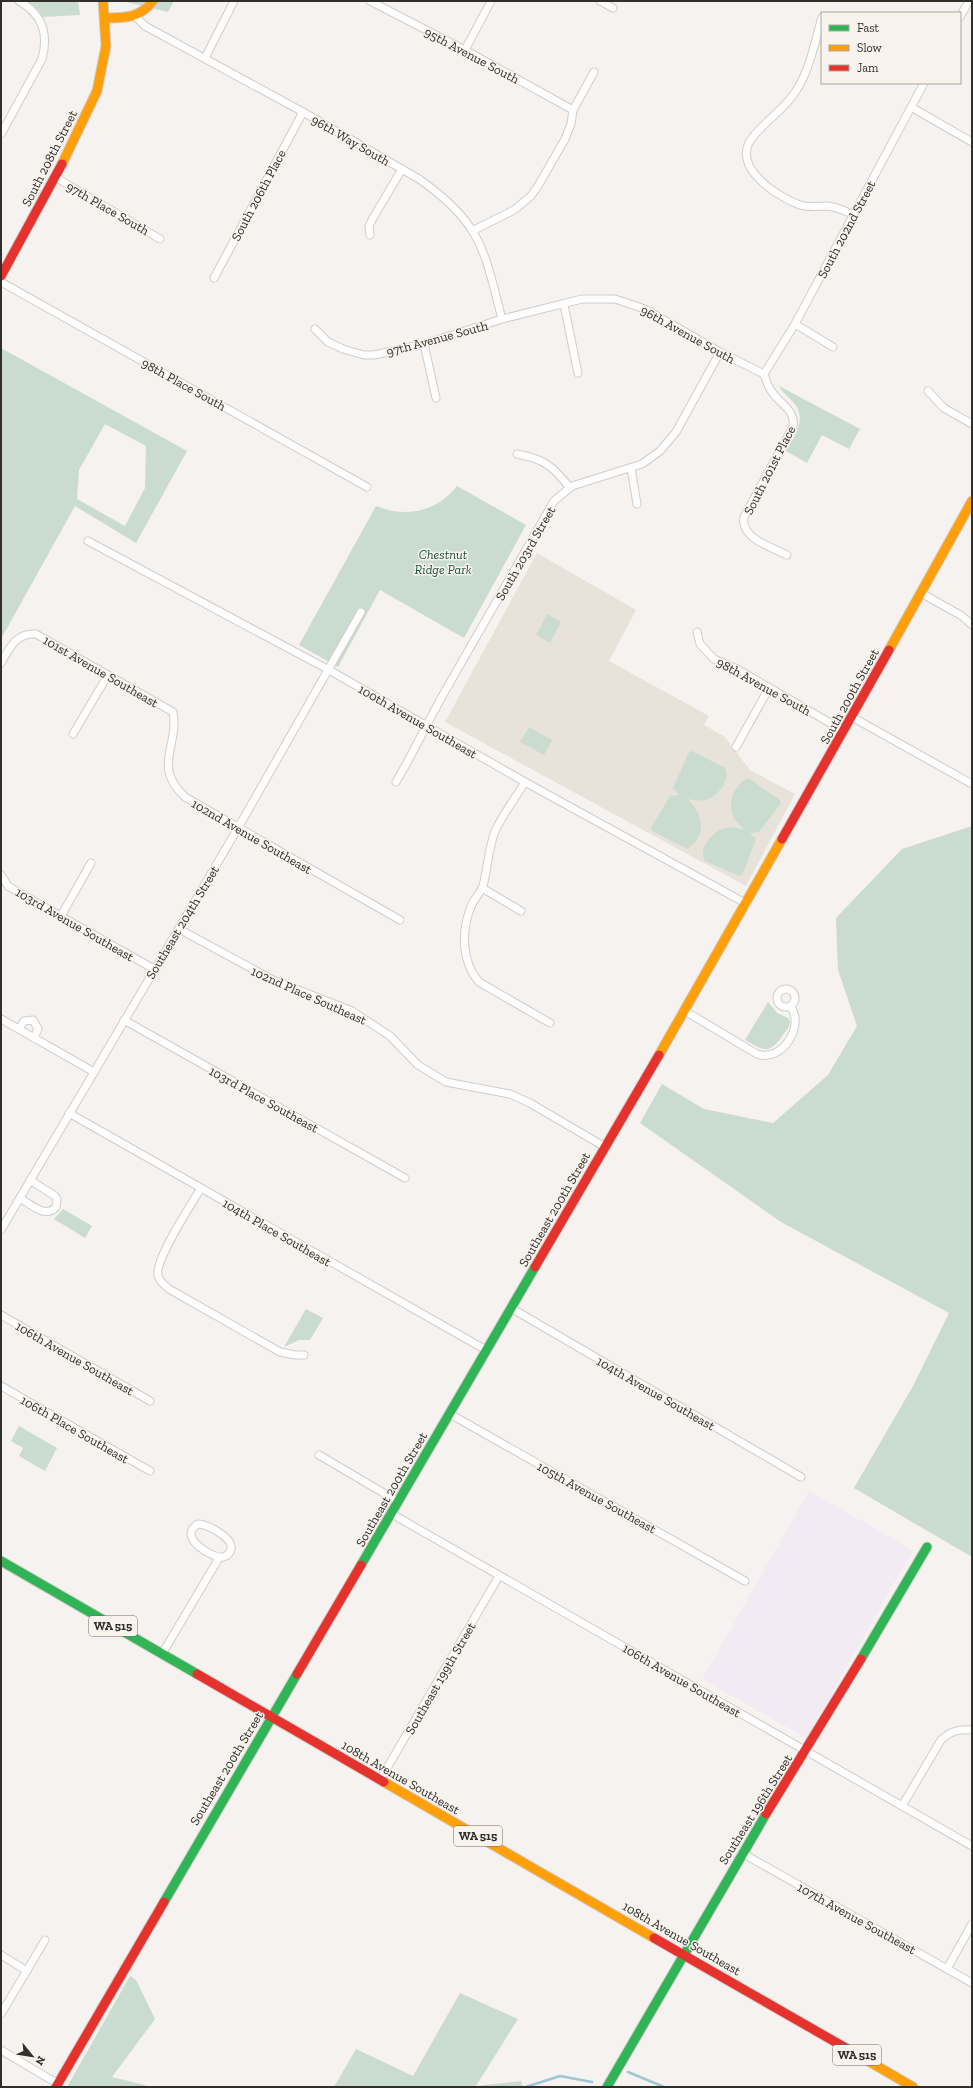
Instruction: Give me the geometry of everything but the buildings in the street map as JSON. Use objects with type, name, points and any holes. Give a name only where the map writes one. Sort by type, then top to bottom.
[{"type":"street","points":[[1,134],[42,59],[45,40],[44,31],[35,12],[19,1]]},
{"type":"street","name":"South 208th Street","points":[[1,276],[55,177],[97,91],[106,46],[103,1]]},
{"type":"street","points":[[105,18],[136,17],[144,13],[153,1]]},
{"type":"street","points":[[205,58],[234,1]]},
{"type":"street","name":"95th Avenue South","points":[[370,1],[465,50],[572,110]]},
{"type":"street","points":[[465,50],[492,1]]},
{"type":"street","points":[[600,1],[613,8]]},
{"type":"street","points":[[961,15],[969,1]]},
{"type":"street","name":"96th Way South","points":[[136,17],[145,26],[303,112],[419,179],[451,203],[474,230],[486,256],[502,319]]},
{"type":"street","points":[[821,20],[808,65],[797,89],[787,105],[753,137],[748,147],[749,161],[756,177],[768,187],[789,200],[801,206],[839,208],[853,214]]},
{"type":"street","points":[[474,230],[503,217],[531,196],[565,140],[570,124],[572,110],[594,72]]},
{"type":"street","name":"South 202nd Street","points":[[764,374],[795,324],[923,84]]},
{"type":"street","points":[[911,106],[972,142]]},
{"type":"street","name":"South 206th Place","points":[[214,278],[303,112]]},
{"type":"street","points":[[370,235],[369,226],[402,169]]},
{"type":"street","name":"97th Place South","points":[[55,177],[160,239]]},
{"type":"street","name":"98th Place South","points":[[1,282],[367,487]]},
{"type":"street","name":"96th Avenue South","points":[[564,305],[582,299],[600,298],[615,299],[630,303],[645,309],[720,352],[764,374]]},
{"type":"street","points":[[564,305],[578,373]]},
{"type":"street","name":"97th Avenue South","points":[[315,329],[334,346],[364,355],[374,355],[424,344],[502,319],[564,305]]},
{"type":"street","points":[[795,324],[833,347]]},
{"type":"street","points":[[424,344],[436,398]]},
{"type":"street","name":"South 203rd Street","points":[[396,782],[420,741],[426,725],[554,501],[570,488],[584,481],[631,468],[653,457],[668,442],[720,352]]},
{"type":"street","name":"South 201st Place","points":[[764,374],[770,390],[788,409],[794,422],[793,427],[744,517],[744,528],[749,534],[787,555]]},
{"type":"street","points":[[928,391],[944,408],[972,424]]},
{"type":"street","points":[[517,454],[533,457],[544,462],[558,473],[570,488]]},
{"type":"street","points":[[631,468],[637,504]]},
{"type":"street","name":"South 200th Street","points":[[747,904],[972,501]]},
{"type":"street","name":"100th Avenue Southeast","points":[[88,541],[328,670],[525,782],[747,904]]},
{"type":"street","points":[[921,593],[962,616],[972,625]]},
{"type":"street","name":"Southeast 204th Street","points":[[1,1230],[238,828],[361,612]]},
{"type":"street","name":"98th Avenue South","points":[[697,632],[700,644],[714,659],[737,669],[844,731]]},
{"type":"street","name":"101st Avenue Southeast","points":[[1,663],[19,637],[27,634],[45,638],[173,712]]},
{"type":"street","points":[[73,734],[108,675]]},
{"type":"street","points":[[736,747],[769,688]]},
{"type":"street","name":"102nd Avenue Southeast","points":[[173,712],[175,723],[167,763],[168,774],[175,788],[185,797],[400,920]]},
{"type":"street","points":[[852,717],[972,784]]},
{"type":"street","points":[[525,782],[496,829],[482,888],[472,904],[466,924],[465,943],[467,963],[472,974],[479,982],[550,1023]]},
{"type":"street","points":[[61,916],[91,864]]},
{"type":"street","name":"103rd Avenue Southeast","points":[[1,875],[8,886],[154,969]]},
{"type":"street","points":[[482,888],[521,911]]},
{"type":"street","name":"Southeast 200th Street","points":[[57,2085],[392,1514],[486,1350],[747,904]]},
{"type":"street","name":"102nd Place Southeast","points":[[179,929],[267,978],[358,1014],[390,1036],[418,1065],[446,1082],[510,1094],[530,1103],[605,1147]]},
{"type":"street","points":[[685,1011],[757,1054],[766,1056],[777,1053],[782,1049],[795,1029],[796,1016],[790,1006]]},
{"type":"street","points":[[1,1019],[94,1072]]},
{"type":"street","points":[[18,1029],[24,1021],[33,1020],[38,1029],[34,1038]]},
{"type":"street","name":"103rd Place Southeast","points":[[124,1020],[405,1178]]},
{"type":"street","name":"104th Place Southeast","points":[[69,1113],[486,1350]]},
{"type":"street","points":[[20,1198],[46,1213],[51,1212],[56,1207],[57,1199],[55,1196],[30,1180]]},
{"type":"street","points":[[201,1188],[159,1260],[158,1277],[161,1282],[169,1289],[280,1352],[304,1355]]},
{"type":"street","name":"104th Avenue Southeast","points":[[511,1308],[801,1477]]},
{"type":"street","name":"106th Avenue Southeast","points":[[1,1315],[150,1401]]},
{"type":"street","name":"106th Place Southeast","points":[[1,1386],[150,1471]]},
{"type":"street","name":"105th Avenue Southeast","points":[[450,1414],[745,1581]]},
{"type":"street","points":[[319,1455],[399,1502]]},
{"type":"street","name":"106th Avenue Southeast","points":[[392,1514],[972,1846]]},
{"type":"street","points":[[162,1654],[219,1558],[230,1553],[231,1541],[203,1524],[198,1524],[193,1527],[191,1537],[194,1543],[219,1558]]},
{"type":"street","name":"Southeast 196th Street","points":[[607,2087],[742,1853],[806,1751],[927,1546]]},
{"type":"street","name":"108th Avenue Southeast","points":[[1,1562],[684,1954],[912,2087]]},
{"type":"street","name":"Southeast 199th Street","points":[[380,1780],[499,1576]]},
{"type":"street","points":[[902,1806],[934,1750],[949,1732],[962,1729],[972,1730]]},
{"type":"street","name":"107th Avenue Southeast","points":[[742,1853],[972,1983]]},
{"type":"street","points":[[947,1969],[972,1924]]},
{"type":"street","points":[[1,2014],[45,1940]]},
{"type":"street","points":[[1,1955],[27,1971]]},
{"type":"street","points":[[1,2050],[57,2085]]},
{"type":"shaded area","points":[[537,553],[636,610],[609,661],[709,716],[704,725],[724,736],[750,770],[795,794],[746,886],[445,722]]},
{"type":"shaded area","points":[[809,1491],[913,1550],[806,1738],[702,1679]]},
{"type":"green space","points":[[28,1],[78,1],[80,15],[42,17],[39,11]]},
{"type":"green space","points":[[122,1],[174,1],[168,12]]},
{"type":"green space","points":[[1,348],[187,451],[136,543],[75,506],[1,639]],"holes":[[[105,424],[146,446],[145,488],[125,526],[77,499],[79,470]]]},
{"type":"green space","points":[[779,386],[860,429],[849,449],[822,435],[807,463],[786,451],[796,433],[800,421],[800,414],[793,402]]},
{"type":"green space","name":"Chestnut Ridge Park","points":[[457,486],[526,525],[464,638],[380,590],[338,667],[299,645],[376,506],[398,512],[420,510],[440,502]]},
{"type":"green space","points":[[547,614],[561,622],[550,643],[536,635]]},
{"type":"green space","points":[[529,727],[552,740],[544,755],[520,742]]},
{"type":"green space","points":[[692,751],[725,768],[726,777],[723,786],[713,797],[700,801],[687,799],[697,810],[701,824],[698,838],[694,844],[687,849],[652,831],[651,828],[670,796],[680,795],[673,788],[689,752]]},
{"type":"green space","points":[[748,778],[780,800],[781,803],[759,832],[750,833],[756,839],[742,875],[739,876],[705,861],[703,851],[708,840],[721,829],[738,828],[745,830],[733,816],[731,803],[734,792],[744,780]]},
{"type":"green space","points":[[972,826],[972,1557],[854,1488],[913,1386],[949,1313],[781,1222],[640,1123],[662,1084],[704,1109],[773,1123],[828,1075],[857,1026],[838,970],[836,918],[902,849]]},
{"type":"green space","points":[[768,1002],[777,1013],[788,1018],[790,1021],[788,1028],[774,1046],[762,1049],[745,1040]]},
{"type":"green space","points":[[63,1209],[92,1226],[85,1238],[54,1219]]},
{"type":"green space","points":[[306,1309],[323,1318],[310,1340],[299,1340],[284,1347]]},
{"type":"green space","points":[[19,1426],[57,1448],[45,1471],[19,1456],[23,1448],[11,1441]]},
{"type":"green space","points":[[130,1976],[136,1980],[155,2019],[112,2077],[145,2085],[146,2087],[67,2087]]},
{"type":"green space","points":[[460,1993],[518,2019],[476,2086],[521,2081],[523,2087],[334,2087],[356,2049],[413,2076]]},
{"type":"waterway","points":[[628,2072],[664,2087]]},
{"type":"waterway","points":[[526,2087],[560,2076],[592,2082]]},
{"type":"traffic: fast","points":[[361,1565],[535,1267]]},
{"type":"traffic: fast","points":[[861,1659],[927,1547]]},
{"type":"traffic: fast","points":[[1,1561],[197,1674]]},
{"type":"traffic: fast","points":[[164,1902],[297,1674]]},
{"type":"traffic: fast","points":[[607,2087],[766,1814]]},
{"type":"traffic: slow","points":[[62,164],[97,91],[106,46],[103,1]]},
{"type":"traffic: slow","points":[[105,18],[132,16],[143,11],[153,1]]},
{"type":"traffic: slow","points":[[889,650],[972,501]]},
{"type":"traffic: slow","points":[[659,1055],[782,839]]},
{"type":"traffic: slow","points":[[384,1782],[654,1938]]},
{"type":"traffic: slow","points":[[858,2055],[913,2087]]},
{"type":"traffic: jam","points":[[1,276],[62,164]]},
{"type":"traffic: jam","points":[[782,839],[889,650]]},
{"type":"traffic: jam","points":[[535,1267],[659,1055]]},
{"type":"traffic: jam","points":[[297,1674],[361,1565]]},
{"type":"traffic: jam","points":[[766,1814],[861,1659]]},
{"type":"traffic: jam","points":[[197,1674],[384,1782]]},
{"type":"traffic: jam","points":[[56,2087],[164,1902]]},
{"type":"traffic: jam","points":[[654,1938],[858,2055]]}]
